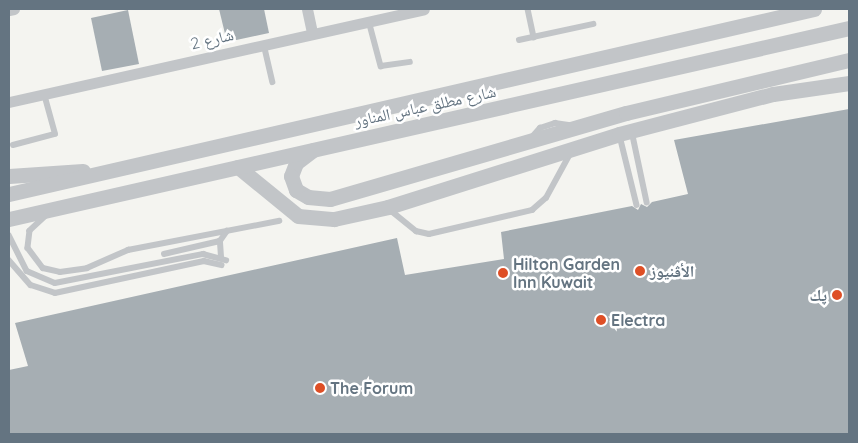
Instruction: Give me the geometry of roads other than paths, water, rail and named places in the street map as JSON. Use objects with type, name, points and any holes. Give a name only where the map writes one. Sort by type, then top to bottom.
[{"type":"street","points":[[9,10],[14,9]]},
{"type":"street","points":[[307,9],[312,33]]},
{"type":"street","name":"شارع 2","points":[[9,102],[424,9]]},
{"type":"street","name":"شارع مطلق عباس المناور","points":[[9,194],[814,9]]},
{"type":"street","name":"شارع مطلق عباس المناور","points":[[9,219],[238,167],[317,146],[849,28]]},
{"type":"street","points":[[317,146],[296,163],[291,176],[296,190],[308,197],[330,199],[381,186],[620,115],[849,60]]},
{"type":"street","points":[[238,167],[298,216],[334,219],[388,208],[625,132],[773,94],[849,84]]},
{"type":"street","points":[[620,115],[625,132]]},
{"type":"street","points":[[9,176],[72,170],[104,173]]},
{"type":"street","points":[[381,186],[388,208]]},
{"type":"lane","points":[[528,9],[534,37]]},
{"type":"lane","points":[[369,21],[381,66],[410,62]]},
{"type":"lane","points":[[519,40],[593,24]]},
{"type":"lane","points":[[264,44],[273,82]]},
{"type":"lane","points":[[12,145],[55,134],[44,94]]},
{"type":"lane","points":[[625,132],[647,202]]},
{"type":"lane","points":[[625,132],[636,205]]},
{"type":"lane","points":[[388,208],[416,231],[429,234],[532,210],[546,198],[573,149]]},
{"type":"lane","points":[[80,202],[41,218],[30,231],[31,256],[43,268],[78,270],[128,250],[279,221]]},
{"type":"lane","points":[[164,254],[220,241],[227,231]]},
{"type":"lane","points":[[9,235],[27,271],[55,283],[203,254],[223,261]]},
{"type":"lane","points":[[220,241],[223,261]]},
{"type":"lane","points":[[9,260],[26,282],[55,292],[204,261],[223,261]]},
{"type":"place","name":"الأڤنيوز","points":[[640,271]]},
{"type":"place","name":"Hilton Garden Inn Kuwait","points":[[503,273]]},
{"type":"place","name":"پك","points":[[837,295]]},
{"type":"place","name":"Electra","points":[[601,320]]},
{"type":"place","name":"The Forum","points":[[320,388]]}]
